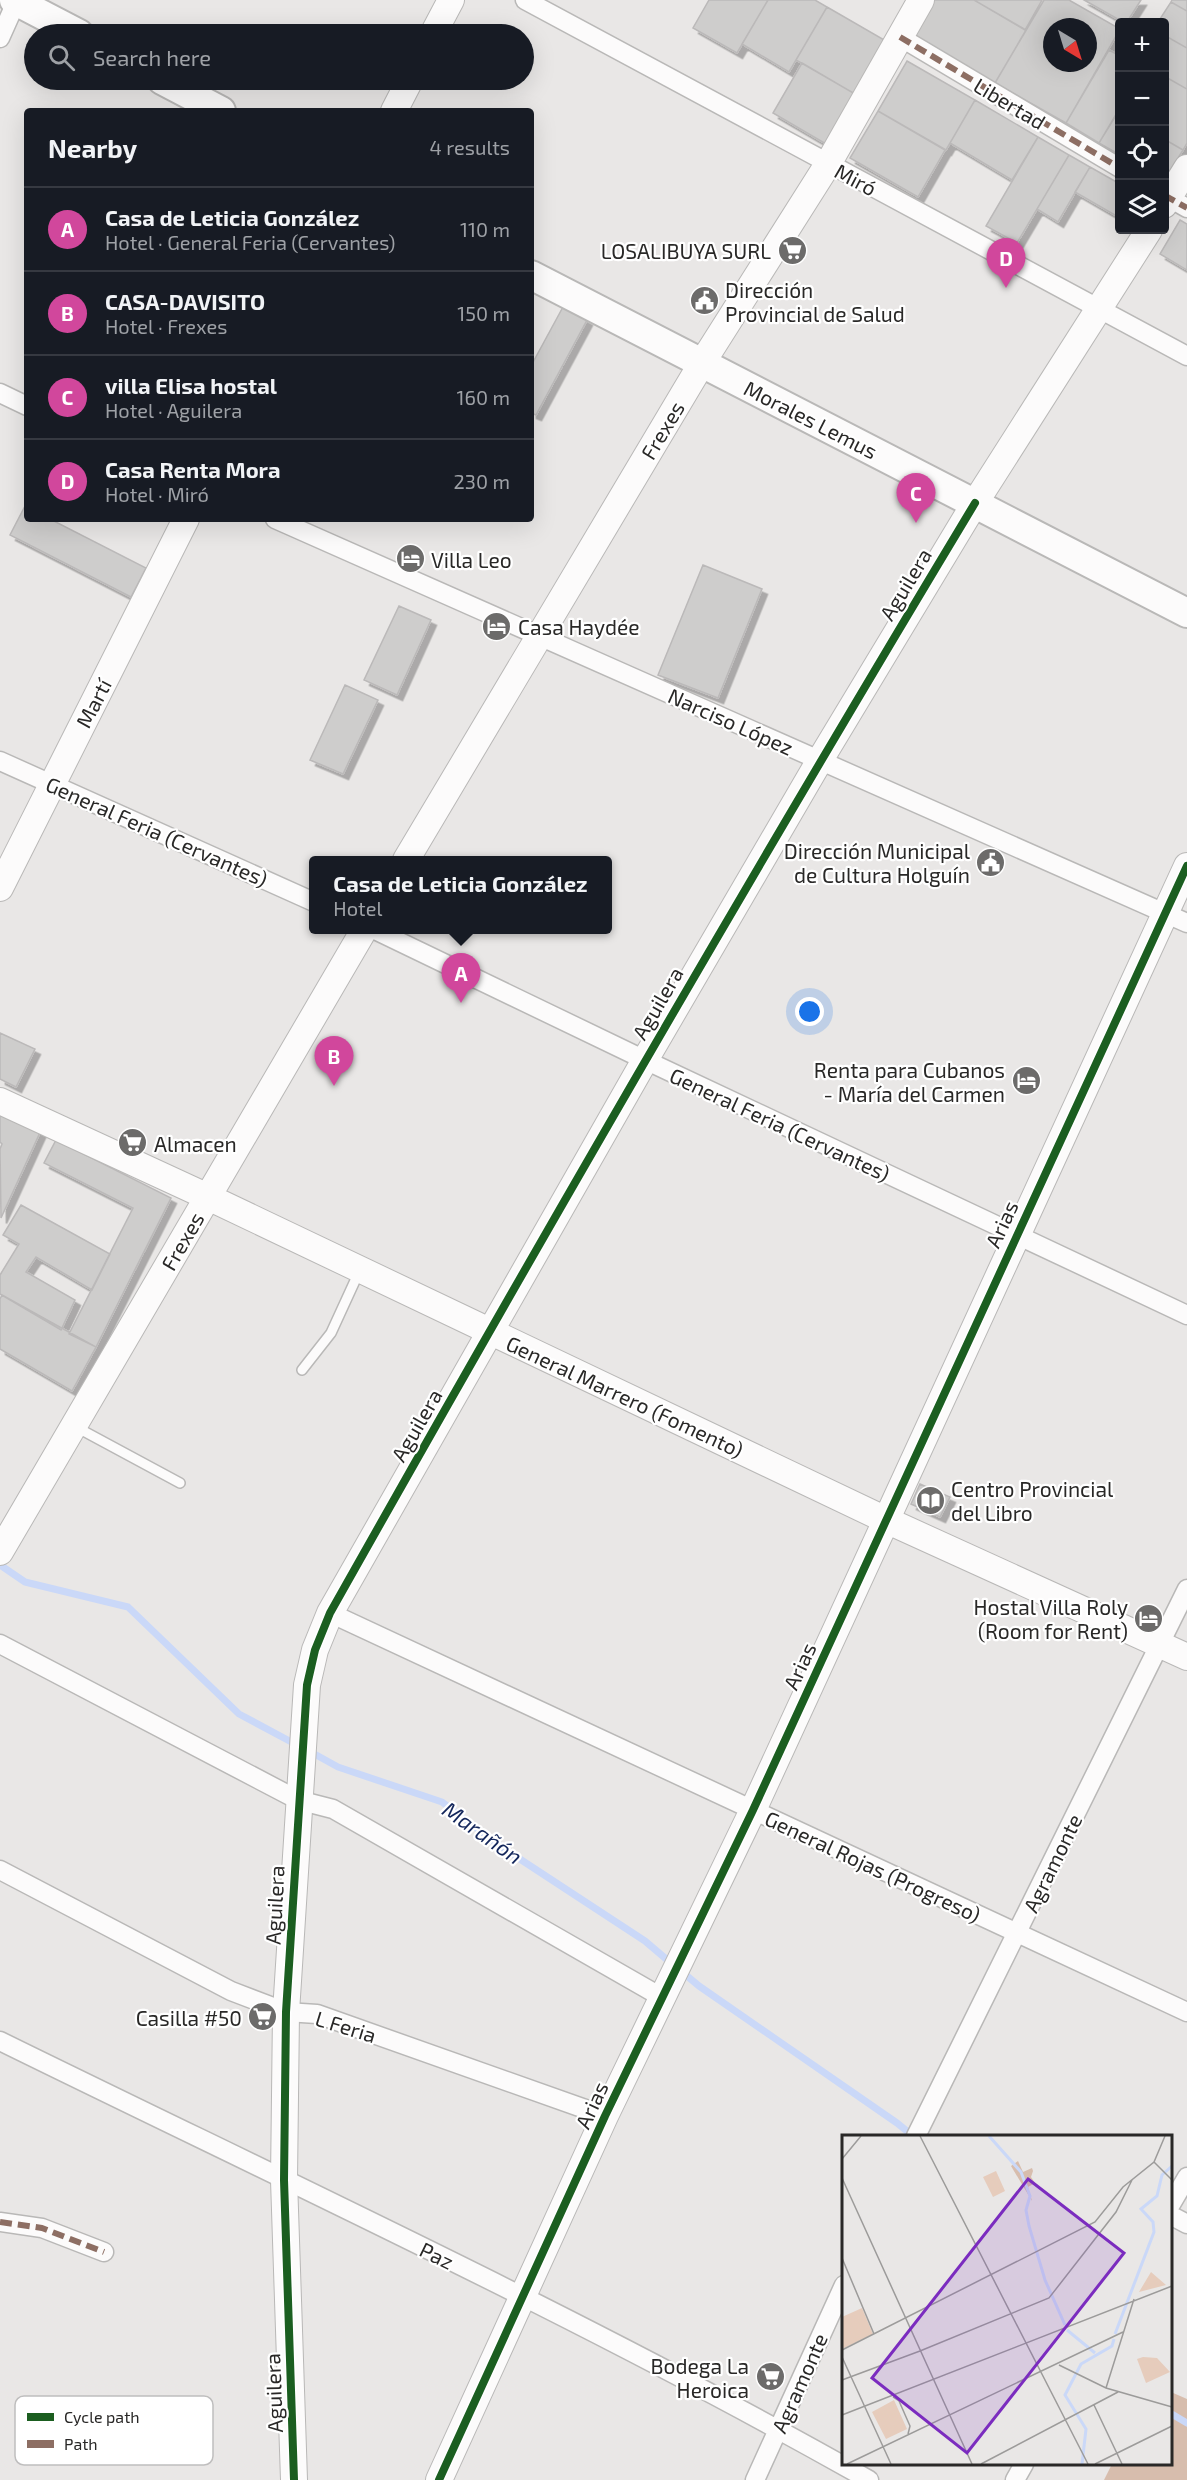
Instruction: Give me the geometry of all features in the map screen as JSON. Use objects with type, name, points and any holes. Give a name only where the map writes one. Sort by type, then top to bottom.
[{"type":"main road","points":[[16,0],[60,24]]},
{"type":"main road","points":[[181,90],[215,108]]},
{"type":"main road","name":"Morales Lemus","points":[[534,277],[1187,613]]},
{"type":"street","points":[[0,38],[16,0]]},
{"type":"street","points":[[438,24],[451,0]]},
{"type":"street","name":"Miró","points":[[525,0],[1187,356]]},
{"type":"street","name":"Frexes","points":[[409,856],[702,363],[828,164],[921,0]]},
{"type":"street","name":"Libertad","points":[[900,37],[1115,166]]},
{"type":"street","points":[[396,108],[405,90]]},
{"type":"street","points":[[1171,201],[1187,168]]},
{"type":"street","name":"Aguilera","points":[[294,2480],[284,2180],[286,2012],[303,1732],[307,1685],[315,1650],[330,1613],[645,1060],[820,760],[975,503],[1146,234]]},
{"type":"street","points":[[0,395],[24,405]]},
{"type":"street","name":"Martí","points":[[0,888],[184,522]]},
{"type":"street","name":"Narciso López","points":[[282,522],[1176,918]]},
{"type":"street","name":"General Feria (Cervantes)","points":[[0,761],[309,900]]},
{"type":"street","name":"Arias","points":[[440,2480],[605,2116],[753,1810],[1016,1234],[1176,918],[1187,866]]},
{"type":"street","name":"Frexes","points":[[5,1544],[362,934]]},
{"type":"street","name":"General Feria (Cervantes)","points":[[383,934],[1187,1315]]},
{"type":"street","name":"General Marrero (Fomento)","points":[[0,1101],[208,1197],[886,1520],[1187,1657]]},
{"type":"street","name":"Agramonte","points":[[918,2132],[1187,1590]]},
{"type":"street","name":"General Rojas (Progreso)","points":[[330,1613],[1187,2012]]},
{"type":"street","points":[[0,1644],[298,1800],[333,1809],[666,1992]]},
{"type":"street","name":"L Feria","points":[[0,1870],[231,1990],[286,2012],[317,2014],[605,2116]]},
{"type":"street","name":"Paz","points":[[0,2041],[523,2296],[842,2465]]},
{"type":"street","points":[[1172,2202],[1187,2176]]},
{"type":"street","points":[[1172,2216],[1187,2224]]},
{"type":"street","points":[[0,2222],[42,2228],[104,2252]]},
{"type":"street","name":"Agramonte","points":[[755,2480],[842,2287]]},
{"type":"street","name":"Paz","points":[[842,2465],[869,2480]]},
{"type":"street","points":[[1015,2480],[1023,2465]]},
{"type":"lane","points":[[302,1370],[331,1333],[360,1270]]},
{"type":"lane","points":[[74,1426],[180,1483]]},
{"type":"shaded area","points":[[1172,2392],[1187,2399],[1187,2480],[1104,2480],[1112,2465],[1172,2465]]},
{"type":"building","points":[[709,0],[768,0],[737,53],[693,28]]},
{"type":"building","points":[[768,0],[815,0],[827,7],[789,72],[742,44]]},
{"type":"building","points":[[934,0],[974,0],[1026,30],[995,83],[913,35]]},
{"type":"building","points":[[974,0],[1042,0],[1025,30]]},
{"type":"building","points":[[1044,0],[1069,0],[1115,26],[1115,38],[1097,69],[1097,18],[1043,18],[1043,72],[1095,72],[1066,123],[995,83]]},
{"type":"building","points":[[1084,0],[1141,0],[1130,18],[1116,18]]},
{"type":"building","points":[[1172,0],[1187,0],[1187,11],[1171,2]]},
{"type":"building","points":[[1171,2],[1187,11],[1187,48],[1169,38],[1169,18],[1161,18]]},
{"type":"building","points":[[827,7],[886,41],[855,94],[796,60]]},
{"type":"building","points":[[1169,38],[1187,48],[1187,89],[1169,79]]},
{"type":"building","points":[[1109,50],[1115,53],[1115,117],[1099,143],[1066,123]]},
{"type":"building","points":[[907,61],[975,100],[946,150],[878,111]]},
{"type":"building","points":[[802,63],[855,94],[826,144],[773,113]]},
{"type":"building","points":[[1169,79],[1187,89],[1187,143],[1183,150],[1169,142]]},
{"type":"building","points":[[975,100],[1038,137],[1012,180],[950,143]]},
{"type":"building","points":[[878,111],[945,150],[918,197],[850,158]]},
{"type":"building","points":[[1115,116],[1115,152],[1099,143]]},
{"type":"building","points":[[1038,137],[1069,155],[1017,243],[986,226]]},
{"type":"building","points":[[1169,142],[1183,150],[1169,173]]},
{"type":"building","points":[[1069,155],[1090,167],[1058,222],[1037,209]]},
{"type":"building","points":[[1090,167],[1115,181],[1115,215],[1075,192]]},
{"type":"building","points":[[1180,220],[1187,224],[1187,270],[1160,254]]},
{"type":"building","points":[[563,307],[587,320],[536,415],[534,414],[534,360]]},
{"type":"building","points":[[24,508],[24,522],[56,522],[146,568],[131,597],[10,535]]},
{"type":"building","points":[[703,565],[762,589],[718,698],[658,675]]},
{"type":"building","points":[[399,606],[431,620],[397,695],[364,680]]},
{"type":"building","points":[[345,685],[378,700],[343,774],[310,760]]},
{"type":"building","points":[[0,1033],[35,1049],[16,1087],[0,1079]]},
{"type":"building","points":[[0,1109],[42,1128],[1,1218],[0,1149],[2,1144],[0,1142]]},
{"type":"building","points":[[56,1140],[171,1198],[96,1347],[69,1334],[133,1208],[44,1163]]},
{"type":"building","points":[[21,1205],[110,1254],[92,1290],[36,1257],[26,1272],[75,1300],[61,1330],[0,1294],[0,1275],[19,1244],[3,1235]]},
{"type":"building","points":[[2,1295],[96,1347],[72,1391],[0,1349],[0,1299]]},
{"type":"building","name":"Centro Provincial del Libro","points":[[920,1484],[950,1497],[940,1517],[911,1504]]},
{"type":"waterway","name":"Marañón","points":[[0,1565],[25,1582],[128,1607],[239,1714],[297,1745]]},
{"type":"waterway","name":"Marañón","points":[[309,1751],[338,1767],[442,1802],[503,1848],[645,1941],[672,1964]]},
{"type":"waterway","name":"Marañón","points":[[681,1971],[912,2135]]},
{"type":"waterway","name":"Marañón","points":[[1172,2414],[1187,2423]]},
{"type":"marked path","points":[[900,37],[1115,165]]},
{"type":"marked path","points":[[1169,198],[1187,208]]},
{"type":"marked path","points":[[0,2222],[42,2228],[104,2252]]},
{"type":"cycle path","points":[[294,2480],[284,2180],[286,2012],[307,1685],[315,1650],[330,1613],[488,1334],[729,917],[975,503]]},
{"type":"cycle path","points":[[439,2480],[605,2116],[753,1810],[1187,866]]},
{"type":"place","name":"LOSALIBUYA SURL","points":[[792,250]]},
{"type":"place","name":"Casa Renta Mora","points":[[1006,288]]},
{"type":"place","name":"Dirección Provincial de Salud","points":[[704,301]]},
{"type":"place","name":"villa Elisa hostal","points":[[916,523]]},
{"type":"place","name":"Villa Leo","points":[[410,559]]},
{"type":"place","name":"Casa Haydée","points":[[497,626]]},
{"type":"place","name":"Dirección Municipal de Cultura Holguín","points":[[991,862]]},
{"type":"place","name":"Casa de Leticia González","points":[[461,1003]]},
{"type":"place","name":"Renta para Cubanos - María del Carmen","points":[[1026,1081]]},
{"type":"place","name":"CASA-DAVISITO","points":[[334,1086]]},
{"type":"place","name":"Almacen","points":[[133,1143]]},
{"type":"place","name":"Centro Provincial del Libro","points":[[930,1500]]},
{"type":"place","name":"Hostal Villa Roly (Room for Rent)","points":[[1149,1618]]},
{"type":"place","name":"Casilla #50","points":[[263,2017]]},
{"type":"place","name":"Bodega La Heroica","points":[[770,2377]]}]
